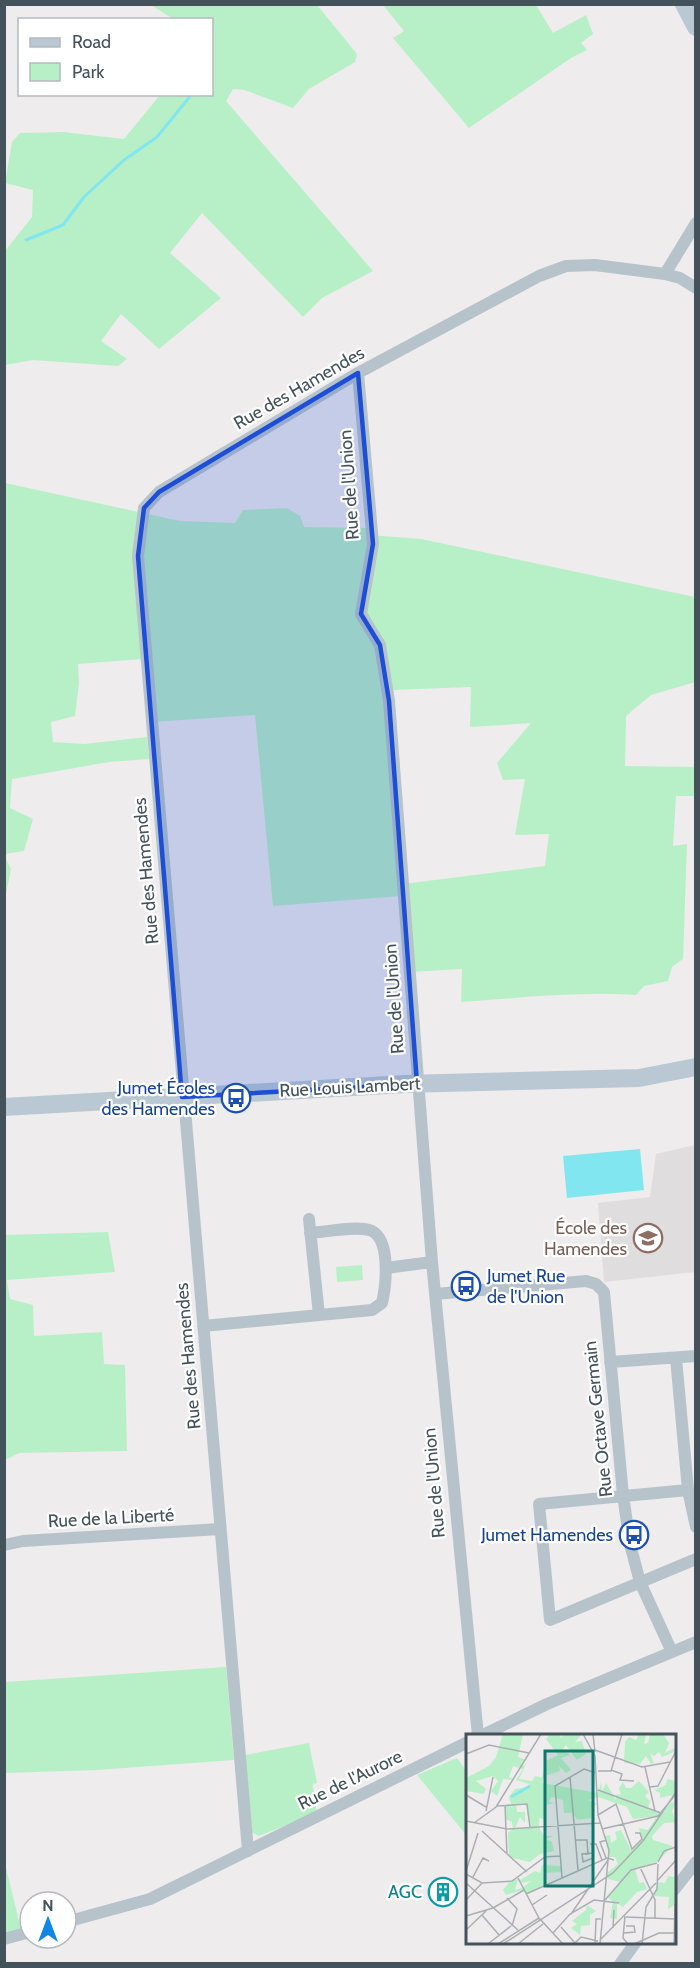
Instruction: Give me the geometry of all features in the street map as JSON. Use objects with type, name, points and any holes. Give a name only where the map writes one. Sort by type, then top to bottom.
[{"type":"street","points":[[684,4],[696,27]]},
{"type":"street","points":[[665,274],[696,222]]},
{"type":"street","name":"Rue des Hamendes","points":[[248,1851],[138,546],[144,508],[159,492],[358,373],[539,276],[566,266],[595,265],[665,274],[680,278],[696,288]]},
{"type":"street","name":"Rue de l'Union","points":[[358,373],[373,544],[361,609],[363,619],[383,652],[389,701],[432,1262],[479,1734]]},
{"type":"street","name":"Rue Louis Lambert","points":[[4,1107],[296,1089],[639,1078],[696,1067]]},
{"type":"street","points":[[309,1219],[319,1315]]},
{"type":"street","points":[[203,1326],[372,1310],[382,1303],[386,1268],[381,1240],[373,1232],[362,1229],[310,1233]]},
{"type":"street","points":[[386,1268],[432,1262]]},
{"type":"street","name":"Rue Octave Germain","points":[[435,1294],[586,1281],[596,1284],[604,1292],[623,1495],[630,1544],[640,1582],[672,1652]]},
{"type":"street","points":[[610,1362],[696,1356]]},
{"type":"street","points":[[676,1358],[691,1460],[688,1490],[696,1527]]},
{"type":"street","points":[[688,1490],[539,1504],[550,1620],[696,1559]]},
{"type":"street","name":"Rue de la Liberté","points":[[4,1545],[23,1541],[220,1529]]},
{"type":"street","points":[[483,1734],[547,1704],[696,1642]]},
{"type":"street","name":"Rue de l'Aurore","points":[[78,1919],[150,1899],[466,1743]]},
{"type":"street","points":[[676,1889],[696,1862]]},
{"type":"street","points":[[620,1964],[635,1944]]},
{"type":"highlighted area","points":[[358,373],[373,544],[361,614],[380,645],[389,701],[417,1084],[182,1097],[138,556],[144,508],[159,492]]},
{"type":"shaded area","name":"École des Hamendes","points":[[695,1145],[695,1272],[604,1282],[598,1203],[650,1197],[656,1154]]},
{"type":"green space","points":[[151,5],[317,5],[357,54],[355,62],[309,89],[293,108],[245,90],[233,89],[226,101],[373,271],[322,298],[303,317],[202,213],[170,253],[221,298],[159,349],[121,314],[101,341],[127,359],[118,366],[33,360],[5,365],[5,251],[32,217],[33,190],[5,183],[12,142],[20,133],[63,132],[124,139],[159,96],[213,96],[213,18],[171,18]]},
{"type":"green space","points":[[383,5],[536,5],[553,33],[586,15],[593,34],[581,43],[587,50],[571,58],[469,128],[393,38],[404,31]]},
{"type":"green space","points":[[5,483],[180,521],[235,523],[243,510],[287,508],[300,516],[304,527],[368,528],[369,535],[421,539],[695,597],[695,682],[651,695],[626,716],[625,766],[696,767],[695,796],[676,796],[673,846],[687,844],[683,959],[672,967],[668,981],[644,986],[636,995],[570,994],[461,1002],[462,969],[410,972],[403,884],[545,866],[549,834],[515,835],[525,779],[503,780],[497,763],[531,723],[470,727],[471,687],[393,690],[401,896],[273,906],[255,715],[152,722],[142,659],[78,664],[79,683],[75,716],[51,722],[53,742],[84,744],[147,737],[149,759],[109,762],[12,779],[10,808],[33,819],[24,851],[5,854]]},
{"type":"green space","points":[[5,857],[11,869],[5,899]]},
{"type":"green space","points":[[108,1232],[115,1272],[7,1280],[10,1299],[33,1305],[34,1336],[102,1332],[104,1364],[125,1365],[127,1451],[19,1453],[5,1460],[5,1235]]},
{"type":"green space","points":[[362,1265],[363,1280],[337,1282],[336,1267]]},
{"type":"green space","points":[[226,1667],[234,1760],[97,1770],[5,1773],[5,1682]]},
{"type":"green space","points":[[309,1743],[317,1783],[313,1784],[316,1813],[259,1836],[251,1832],[245,1755]]},
{"type":"green space","points":[[457,1758],[466,1771],[466,1835],[417,1775]]},
{"type":"green space","points":[[4,1859],[18,1917],[18,1935],[4,1939]]},
{"type":"water","points":[[640,1149],[644,1190],[567,1198],[563,1156]]},
{"type":"waterway","points":[[26,240],[63,225],[84,197],[124,160],[157,137],[190,96]]},
{"type":"place","name":"Jumet Écoles des Hamendes","points":[[236,1098]]},
{"type":"place","name":"École des Hamendes","points":[[648,1238]]},
{"type":"place","name":"Jumet Rue de l'Union","points":[[466,1286]]},
{"type":"place","name":"Jumet Hamendes","points":[[634,1535]]},
{"type":"place","name":"AGC","points":[[443,1892]]}]
